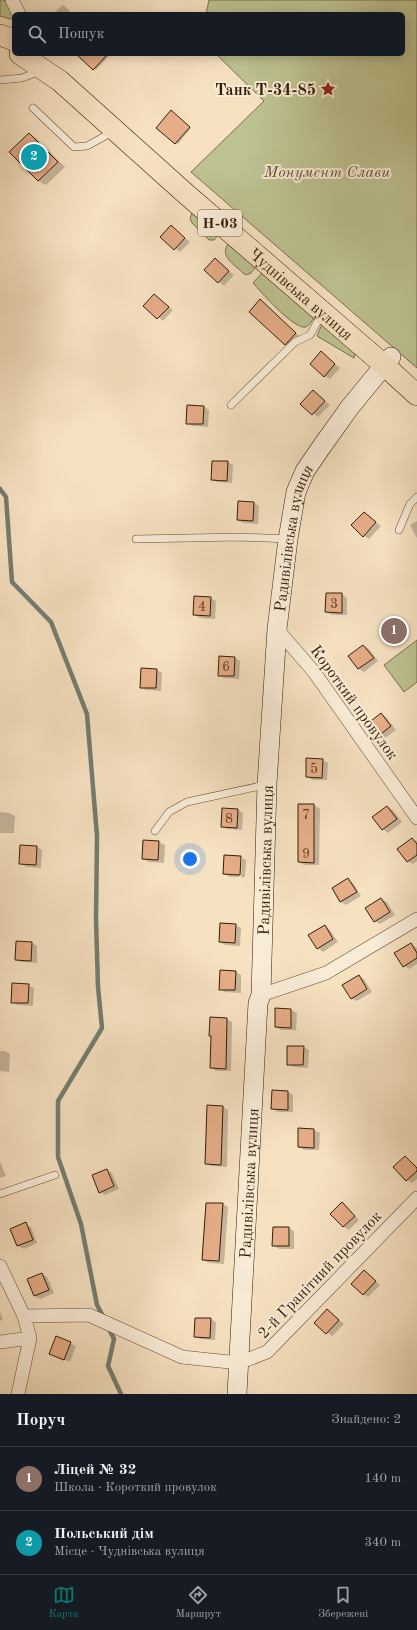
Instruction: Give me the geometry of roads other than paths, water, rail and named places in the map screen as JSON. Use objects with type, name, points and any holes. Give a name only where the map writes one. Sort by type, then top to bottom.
[{"type":"main road","points":[[0,35],[12,39]]},
{"type":"main road","points":[[0,46],[12,50]]},
{"type":"main road","name":"Чуднівська вулиця","points":[[26,56],[43,62],[83,87],[192,187],[388,361],[417,395]]},
{"type":"main road","name":"Чуднівська вулиця","points":[[43,62],[60,81],[192,199],[323,312],[417,381]]},
{"type":"street","points":[[12,0],[18,12]]},
{"type":"street","name":"Радивілівська вулиця","points":[[238,1394],[258,1003],[261,995],[267,784],[277,629],[288,539],[296,492],[306,471],[350,407],[388,361]]},
{"type":"street","name":"Короткий провулок","points":[[277,629],[314,672],[417,818]]},
{"type":"street","points":[[261,995],[326,973],[417,919]]},
{"type":"street","name":"2-й Гранітний провулок","points":[[239,1363],[267,1352],[417,1198]]},
{"type":"street","points":[[0,1266],[24,1316],[30,1338],[18,1394]]},
{"type":"street","points":[[24,1316],[89,1315],[182,1357],[239,1363]]},
{"type":"street","points":[[0,1342],[30,1338]]},
{"type":"lane","points":[[0,80],[22,78],[43,62]]},
{"type":"lane","points":[[33,108],[74,148],[87,146],[116,130]]},
{"type":"lane","points":[[231,405],[295,342],[310,335],[323,312]]},
{"type":"lane","points":[[399,530],[410,504],[417,497]]},
{"type":"lane","points":[[136,539],[239,537],[288,539]]},
{"type":"lane","points":[[155,831],[169,812],[187,802],[267,784]]},
{"type":"lane","points":[[0,1194],[55,1175]]},
{"type":"waterway","points":[[0,489],[6,497],[12,582],[51,622],[87,714],[97,836],[96,919],[98,987],[102,1028],[58,1101],[58,1157],[81,1224],[97,1305],[104,1318]]},
{"type":"waterway","points":[[108,1327],[114,1339],[108,1366],[121,1394]]},
{"type":"place","name":"Танк Т-34-85","points":[[328,89]]},
{"type":"place","name":"Польський дім","points":[[34,157]]},
{"type":"place","name":"Ліцей № 32","points":[[394,631]]},
{"type":"park label","name":"Монумент Слави","points":[[327,171]]}]
